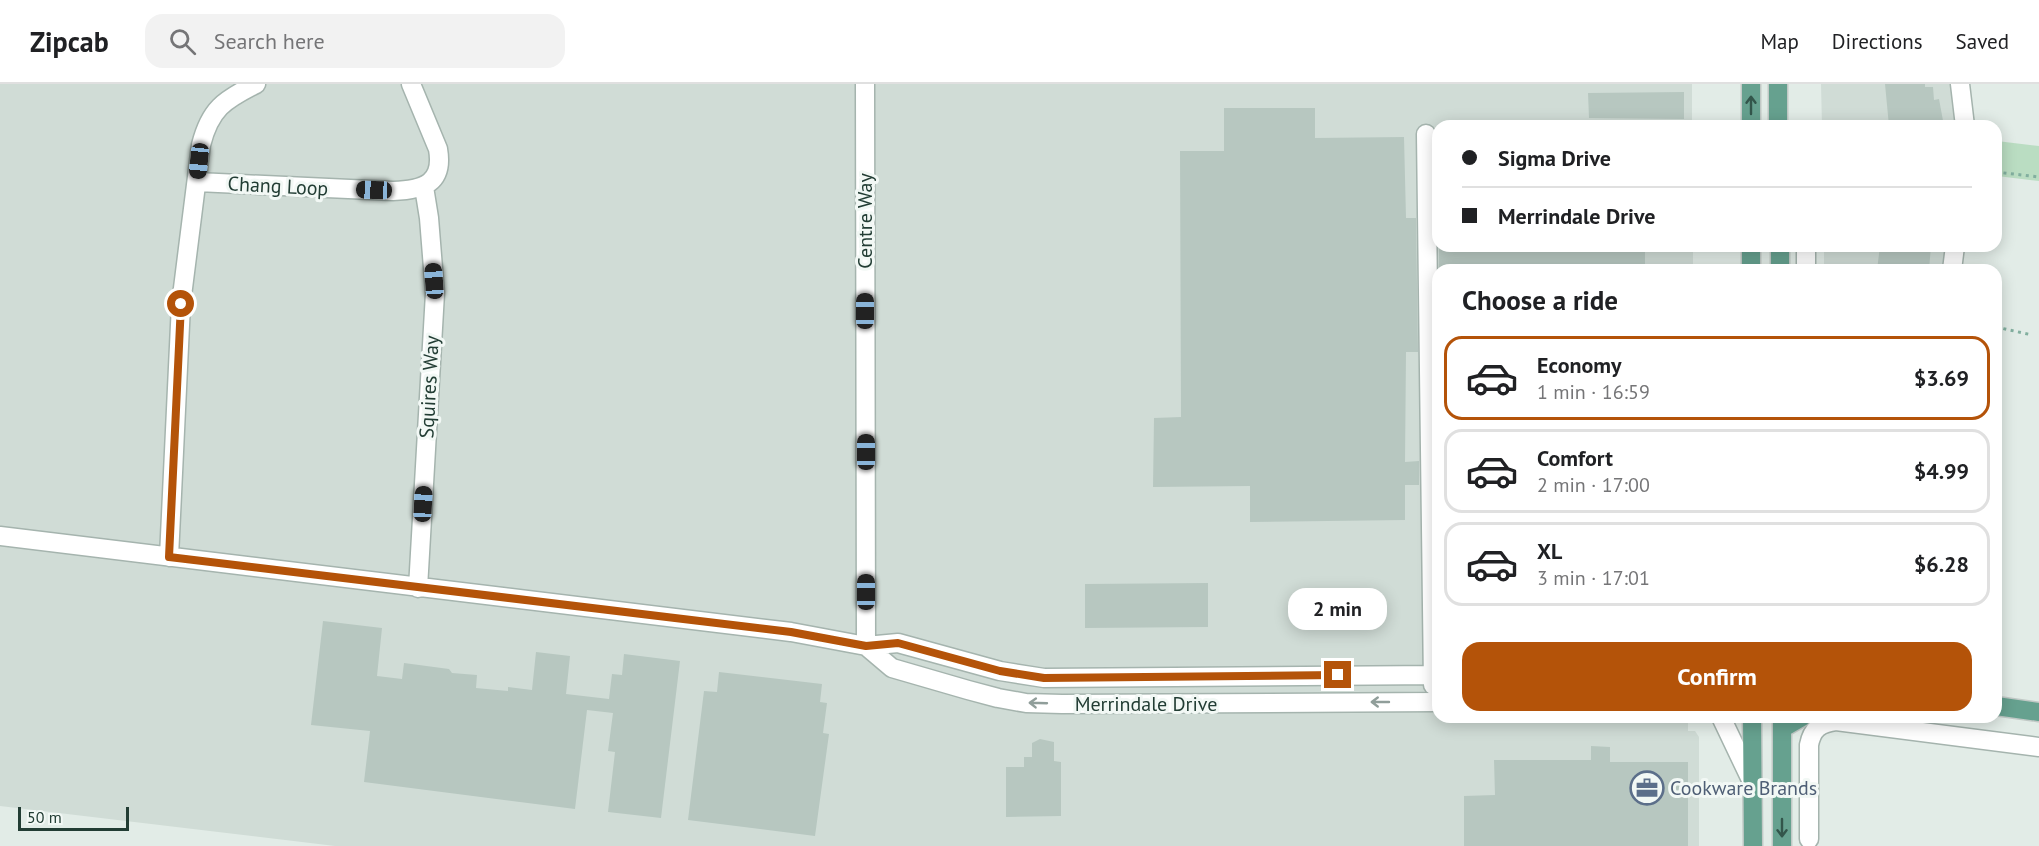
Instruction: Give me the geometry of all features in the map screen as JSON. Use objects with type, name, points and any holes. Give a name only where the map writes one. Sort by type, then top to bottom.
[{"type":"main road","points":[[1751,84],[1751,120]]},
{"type":"main road","points":[[1778,84],[1778,120]]},
{"type":"main road","points":[[2002,707],[2039,712]]},
{"type":"main road","points":[[1752,723],[1753,846]]},
{"type":"main road","points":[[1782,846],[1783,723]]},
{"type":"street","points":[[169,557],[181,304],[201,145],[210,118],[224,101],[256,84]]},
{"type":"street","points":[[411,84],[438,148],[440,160],[439,171],[434,179],[424,187]]},
{"type":"street","name":"Centre Way","points":[[865,84],[866,646]]},
{"type":"street","points":[[1960,84],[1964,120]]},
{"type":"street","points":[[1426,134],[1432,459]]},
{"type":"street","name":"Chang Loop","points":[[197,182],[393,191],[424,187]]},
{"type":"street","name":"Squires Way","points":[[418,588],[435,293],[424,187]]},
{"type":"street","name":"Merrindale Drive","points":[[0,536],[791,632],[866,646],[898,643],[1000,671],[1044,678],[1432,675]]},
{"type":"street","name":"Merrindale Drive","points":[[866,646],[892,668],[998,698],[1026,703],[1432,702]]},
{"type":"street","points":[[1268,676],[1268,703]]},
{"type":"street","points":[[1726,723],[1752,782]]},
{"type":"street","points":[[1809,839],[1811,733],[1818,726],[1829,723]]},
{"type":"street","points":[[1885,723],[1910,724],[2039,747]]},
{"type":"path","points":[[2002,173],[2039,177]]},
{"type":"path","points":[[2002,328],[2032,335]]},
{"type":"shaded area","points":[[0,84],[1692,84],[1692,120],[1432,120],[1432,252],[1693,252],[1693,264],[1432,264],[1432,723],[1688,723],[1688,731],[1695,731],[1699,737],[1699,846],[335,846],[0,806]]},
{"type":"shaded area","points":[[1821,84],[1967,84],[1971,120],[1822,120]]},
{"type":"shaded area","points":[[1824,252],[1961,252],[1960,264],[1824,264]]},
{"type":"green space","points":[[2002,142],[2039,146],[2039,181],[2002,177]]},
{"type":"building","points":[[1885,84],[1925,84],[1925,87],[1933,87],[1934,100],[1939,99],[1943,120],[1888,120]]},
{"type":"building","points":[[1684,92],[1684,119],[1589,118],[1588,93]]},
{"type":"building","points":[[1224,108],[1315,108],[1315,138],[1404,137],[1406,218],[1416,218],[1418,352],[1406,352],[1405,462],[1419,461],[1419,485],[1405,485],[1405,520],[1250,522],[1250,486],[1153,487],[1154,418],[1181,417],[1180,151],[1224,151]]},
{"type":"building","points":[[1439,252],[1645,252],[1645,264],[1439,264]]},
{"type":"building","points":[[1879,252],[1930,252],[1930,264],[1878,264]]},
{"type":"building","points":[[1208,583],[1208,627],[1085,628],[1085,584]]},
{"type":"building","points":[[323,621],[382,628],[377,676],[402,679],[404,663],[449,669],[452,673],[477,675],[476,688],[508,691],[508,687],[532,690],[536,652],[570,656],[566,694],[609,699],[612,674],[622,675],[624,654],[680,661],[661,818],[608,812],[615,752],[608,751],[613,713],[587,710],[575,809],[364,782],[370,731],[311,725]]},
{"type":"building","points":[[719,672],[822,684],[820,702],[827,703],[823,733],[829,734],[815,836],[688,820],[704,691],[717,692]]},
{"type":"building","points":[[1040,739],[1054,742],[1054,761],[1061,762],[1061,816],[1006,817],[1006,767],[1024,767],[1024,757],[1032,757],[1032,743]]},
{"type":"building","points":[[1591,746],[1610,747],[1610,762],[1688,762],[1688,846],[1464,846],[1464,796],[1495,795],[1494,760],[1591,760]]},
{"type":"place","name":"Cookware Brands","points":[[1647,788]]},
{"type":"route","points":[[181,304],[169,557],[791,632],[866,646],[898,643],[1000,671],[1044,678],[1338,675]]}]
